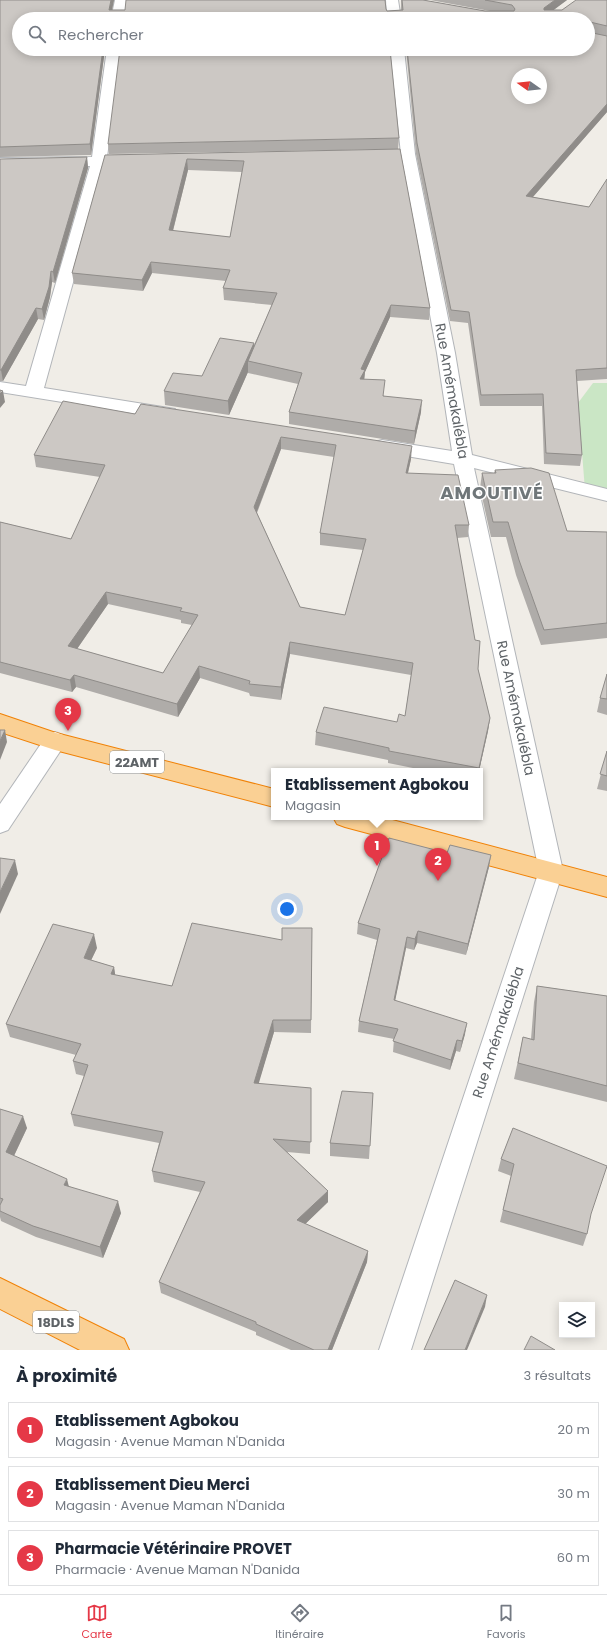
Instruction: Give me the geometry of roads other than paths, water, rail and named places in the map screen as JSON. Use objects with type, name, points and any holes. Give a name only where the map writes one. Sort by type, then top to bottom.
[{"type":"highway","name":"22AMT","points":[[0,723],[55,741],[271,797]]},
{"type":"highway","points":[[356,820],[607,887]]},
{"type":"highway","name":"18DLS","points":[[0,1293],[113,1350]]},
{"type":"street","points":[[119,12],[121,0]]},
{"type":"street","points":[[392,0],[393,12]]},
{"type":"street","points":[[34,391],[98,161],[113,56]]},
{"type":"street","name":"Rue Amémakalébla","points":[[395,1350],[551,871],[463,459],[446,353],[400,154],[397,56]]},
{"type":"street","points":[[0,163],[146,160]]},
{"type":"street","points":[[0,386],[182,415]]},
{"type":"street","points":[[362,443],[463,459],[607,495]]},
{"type":"street","points":[[0,823],[55,741]]},
{"type":"place","name":"Pharmacie Vétérinaire PROVET","points":[[68,731]]},
{"type":"place","name":"Etablissement Agbokou","points":[[377,866]]},
{"type":"place","name":"Etablissement Dieu Merci","points":[[438,881]]},
{"type":"district","name":"AMOUTIVÉ","points":[[492,493]]}]
